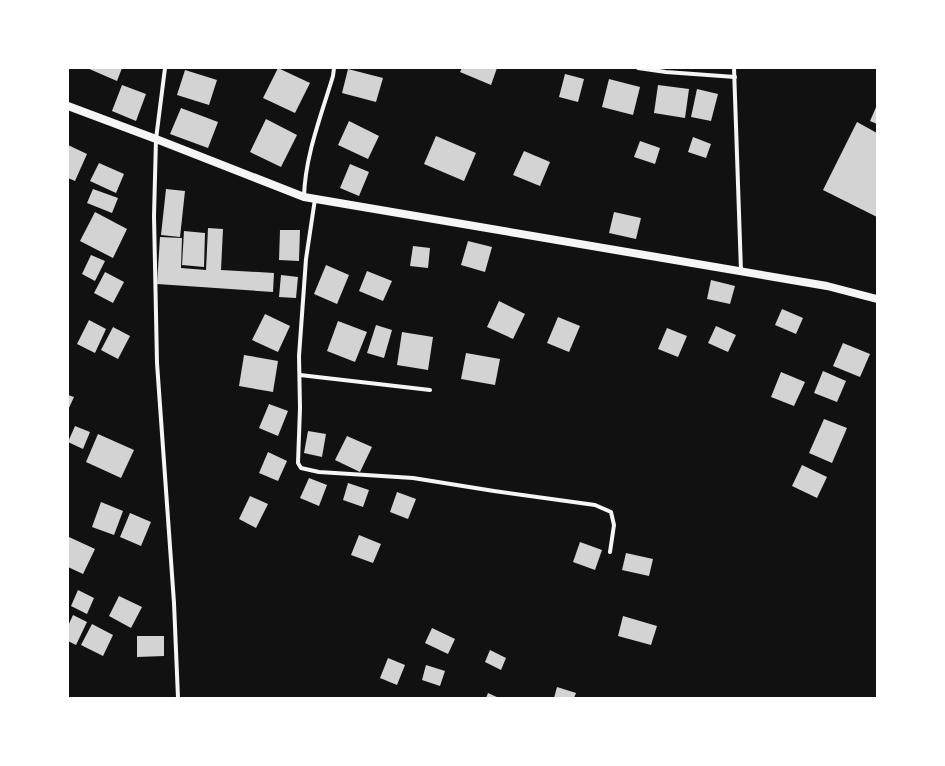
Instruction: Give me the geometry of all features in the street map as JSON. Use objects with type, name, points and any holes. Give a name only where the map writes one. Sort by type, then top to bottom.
[{"type":"main road","points":[[68,106],[304,197],[827,286],[877,299]]},
{"type":"street","points":[[165,68],[156,139],[154,216],[157,363],[174,603],[178,698]]},
{"type":"street","points":[[304,197],[305,177],[314,138],[333,76],[334,68]]},
{"type":"street","points":[[638,68],[666,72],[735,76]]},
{"type":"street","points":[[734,68],[741,271]]},
{"type":"street","points":[[315,199],[306,259],[299,356],[298,463],[301,468],[319,472],[413,478],[494,492],[595,505],[611,512],[614,525],[610,552]]},
{"type":"street","points":[[300,375],[430,390]]},
{"type":"building","points":[[87,68],[122,68],[117,81]]},
{"type":"building","points":[[278,68],[310,83],[295,113],[263,98]]},
{"type":"building","points":[[462,68],[497,68],[491,85],[460,72]]},
{"type":"building","points":[[348,69],[383,78],[376,102],[342,93]]},
{"type":"building","points":[[185,70],[217,80],[209,105],[177,95]]},
{"type":"building","points":[[565,74],[584,79],[578,102],[559,97]]},
{"type":"building","points":[[609,79],[640,87],[633,115],[602,107]]},
{"type":"building","points":[[122,85],[146,94],[136,121],[112,111]]},
{"type":"building","points":[[658,85],[689,89],[685,118],[654,113]]},
{"type":"building","points":[[697,89],[718,94],[711,121],[691,117]]},
{"type":"building","points":[[877,105],[877,124],[870,121]]},
{"type":"building","points":[[181,108],[218,122],[208,148],[170,134]]},
{"type":"building","points":[[266,119],[297,135],[281,167],[250,152]]},
{"type":"building","points":[[349,121],[379,136],[368,159],[338,145]]},
{"type":"building","points":[[857,122],[877,133],[877,217],[823,190]]},
{"type":"building","points":[[436,136],[476,153],[464,181],[424,164]]},
{"type":"building","points":[[693,137],[711,144],[706,158],[688,152]]},
{"type":"building","points":[[640,141],[660,148],[655,164],[634,157]]},
{"type":"building","points":[[68,145],[87,154],[75,181],[68,178]]},
{"type":"building","points":[[524,151],[550,162],[540,186],[513,175]]},
{"type":"building","points":[[99,163],[124,174],[116,193],[90,181]]},
{"type":"building","points":[[350,164],[369,172],[359,196],[340,188]]},
{"type":"building","points":[[93,189],[118,198],[112,213],[87,203]]},
{"type":"building","points":[[166,189],[185,191],[180,237],[161,235]]},
{"type":"building","points":[[95,212],[127,229],[113,258],[80,241]]},
{"type":"building","points":[[614,212],[641,218],[636,239],[609,233]]},
{"type":"building","points":[[208,228],[223,229],[221,270],[274,273],[273,292],[157,284],[160,237],[182,238],[181,268],[206,270]]},
{"type":"building","points":[[280,230],[300,230],[299,261],[279,260]]},
{"type":"building","points":[[184,231],[205,233],[204,267],[182,265]]},
{"type":"building","points":[[468,241],[492,247],[485,272],[461,265]]},
{"type":"building","points":[[413,246],[430,248],[428,268],[410,266]]},
{"type":"building","points":[[91,255],[105,261],[95,281],[82,274]]},
{"type":"building","points":[[326,265],[349,275],[337,304],[314,294]]},
{"type":"building","points":[[367,271],[392,281],[383,301],[359,291]]},
{"type":"building","points":[[105,272],[124,282],[113,303],[94,293]]},
{"type":"building","points":[[281,275],[298,277],[296,298],[279,297]]},
{"type":"building","points":[[711,280],[735,286],[730,304],[707,299]]},
{"type":"building","points":[[499,301],[525,314],[513,339],[487,327]]},
{"type":"building","points":[[782,309],[803,318],[796,334],[775,325]]},
{"type":"building","points":[[265,314],[290,326],[278,352],[252,340]]},
{"type":"building","points":[[558,317],[580,326],[569,352],[547,343]]},
{"type":"building","points":[[89,320],[106,329],[95,353],[77,344]]},
{"type":"building","points":[[338,321],[367,332],[355,362],[327,351]]},
{"type":"building","points":[[376,325],[392,330],[384,358],[367,353]]},
{"type":"building","points":[[716,326],[736,335],[728,352],[708,343]]},
{"type":"building","points":[[113,327],[130,336],[118,359],[101,350]]},
{"type":"building","points":[[667,328],[687,336],[678,357],[658,349]]},
{"type":"building","points":[[402,332],[433,337],[428,370],[397,365]]},
{"type":"building","points":[[843,343],[870,354],[860,377],[833,366]]},
{"type":"building","points":[[466,353],[500,359],[495,385],[461,379]]},
{"type":"building","points":[[244,355],[278,361],[273,392],[239,386]]},
{"type":"building","points":[[823,371],[846,381],[837,402],[814,393]]},
{"type":"building","points":[[781,372],[805,382],[794,406],[771,397]]},
{"type":"building","points":[[68,395],[74,397],[68,410]]},
{"type":"building","points":[[269,404],[288,411],[278,436],[259,428]]},
{"type":"building","points":[[824,419],[847,428],[832,463],[809,453]]},
{"type":"building","points":[[75,426],[90,432],[83,449],[68,442]]},
{"type":"building","points":[[308,431],[326,434],[322,457],[304,453]]},
{"type":"building","points":[[98,434],[134,450],[121,478],[86,462]]},
{"type":"building","points":[[347,436],[372,447],[360,472],[335,460]]},
{"type":"building","points":[[268,452],[287,461],[278,481],[259,473]]},
{"type":"building","points":[[802,465],[827,477],[817,498],[792,486]]},
{"type":"building","points":[[309,478],[327,485],[319,506],[300,498]]},
{"type":"building","points":[[348,483],[369,490],[363,507],[343,500]]},
{"type":"building","points":[[397,492],[416,499],[408,519],[390,512]]},
{"type":"building","points":[[250,496],[268,504],[256,528],[239,519]]},
{"type":"building","points":[[101,502],[123,511],[114,535],[92,527]]},
{"type":"building","points":[[130,513],[151,522],[141,546],[120,537]]},
{"type":"building","points":[[359,535],[381,544],[373,563],[351,555]]},
{"type":"building","points":[[69,537],[95,549],[83,574],[68,567]]},
{"type":"building","points":[[580,542],[602,550],[595,570],[573,562]]},
{"type":"building","points":[[626,553],[653,559],[649,576],[622,570]]},
{"type":"building","points":[[78,590],[94,598],[87,614],[71,606]]},
{"type":"building","points":[[119,596],[142,607],[131,628],[109,616]]},
{"type":"building","points":[[73,615],[87,622],[76,645],[68,641],[68,626]]},
{"type":"building","points":[[623,616],[657,626],[651,645],[618,636]]},
{"type":"building","points":[[92,624],[113,635],[103,656],[81,645]]},
{"type":"building","points":[[432,628],[455,639],[448,654],[425,643]]},
{"type":"building","points":[[137,636],[164,636],[164,656],[137,657]]},
{"type":"building","points":[[490,650],[506,658],[501,670],[485,662]]},
{"type":"building","points":[[388,658],[405,665],[397,685],[380,678]]},
{"type":"building","points":[[426,665],[445,671],[440,686],[422,680]]},
{"type":"building","points":[[557,687],[576,693],[574,698],[554,698]]},
{"type":"building","points":[[488,693],[499,698],[486,698]]}]
